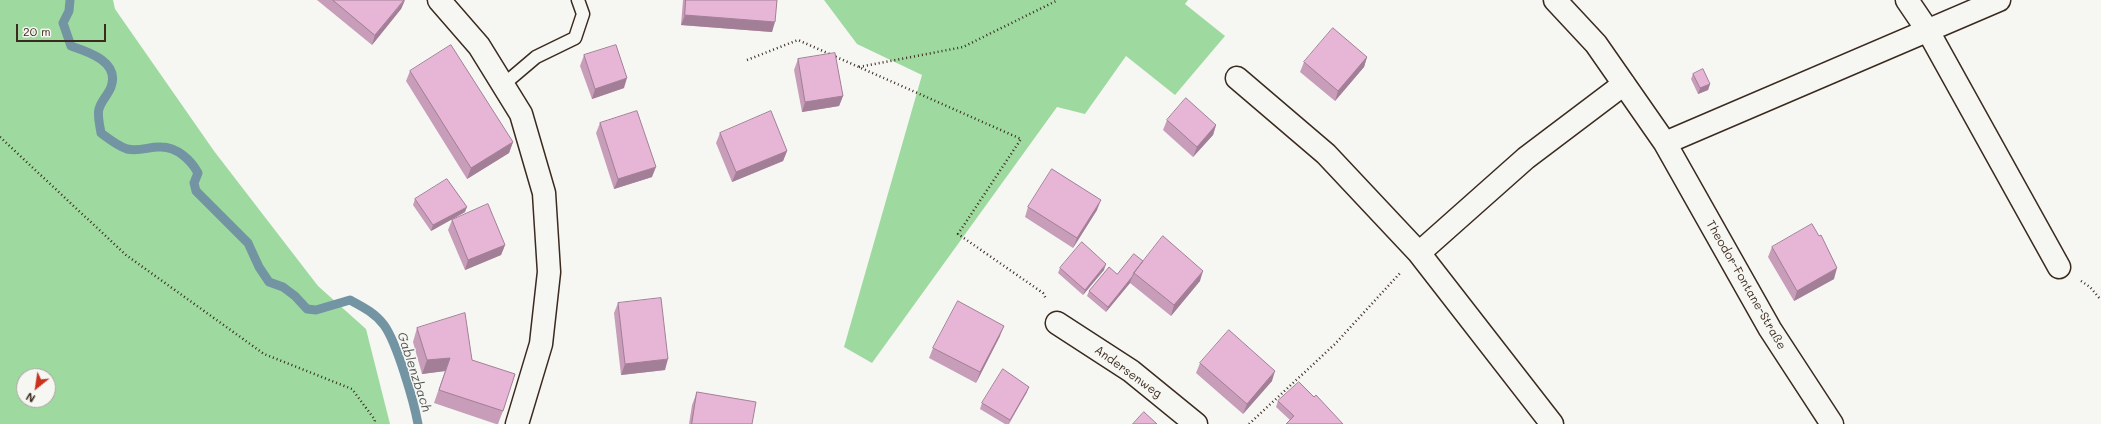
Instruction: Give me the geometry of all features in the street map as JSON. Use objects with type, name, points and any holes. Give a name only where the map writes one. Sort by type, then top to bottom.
[{"type":"street","points":[[438,0],[479,46],[521,114],[544,193],[549,272],[541,344],[517,424]]},
{"type":"street","name":"Theodor-Fontane-Straße","points":[[1555,0],[1596,44],[1665,143],[1770,329],[1832,424]]},
{"type":"street","points":[[1907,0],[1928,31],[2059,267]]},
{"type":"street","points":[[1665,143],[2000,0]]},
{"type":"street","points":[[1237,78],[1326,154],[1419,253],[1552,424]]},
{"type":"street","points":[[1419,253],[1526,158],[1624,84]]},
{"type":"street","name":"Andersenweg","points":[[1057,323],[1131,371],[1196,424]]},
{"type":"lane","points":[[503,85],[536,57],[575,38],[584,14],[578,0]]},
{"type":"path","points":[[859,67],[963,47],[1058,0]]},
{"type":"path","points":[[747,60],[798,40],[1021,139],[958,234],[1043,293],[1057,323]]},
{"type":"path","points":[[0,137],[126,255],[264,354],[352,390],[375,420],[374,424]]},
{"type":"path","points":[[1249,424],[1334,344],[1419,253]]},
{"type":"green space","points":[[0,0],[113,0],[115,9],[214,151],[318,286],[366,329],[390,424],[0,424]]},
{"type":"green space","points":[[824,0],[1188,0],[1185,4],[1225,36],[1175,95],[1126,56],[1085,114],[1057,107],[872,363],[844,347],[922,75],[857,44]]},
{"type":"building","points":[[333,0],[404,0],[375,35]]},
{"type":"building","points":[[686,0],[777,0],[775,22],[685,15]]},
{"type":"building","points":[[1333,28],[1367,57],[1338,91],[1304,62]]},
{"type":"building","points":[[451,45],[513,142],[471,168],[410,71]]},
{"type":"building","points":[[616,45],[627,78],[595,89],[584,55]]},
{"type":"building","points":[[835,53],[843,96],[805,102],[798,59]]},
{"type":"building","points":[[1703,69],[1710,84],[1700,88],[1693,74]]},
{"type":"building","points":[[1186,98],[1216,125],[1197,147],[1167,120]]},
{"type":"building","points":[[637,111],[656,167],[618,179],[600,123]]},
{"type":"building","points":[[771,111],[787,151],[736,172],[720,133]]},
{"type":"building","points":[[1052,169],[1101,200],[1077,238],[1028,207]]},
{"type":"building","points":[[447,179],[467,207],[433,225],[415,199]]},
{"type":"building","points":[[488,204],[505,245],[468,260],[452,220]]},
{"type":"building","points":[[1812,224],[1819,236],[1821,235],[1837,268],[1797,291],[1772,247]]},
{"type":"building","points":[[1163,236],[1203,271],[1174,305],[1134,273]]},
{"type":"building","points":[[1082,242],[1106,264],[1085,290],[1060,268]]},
{"type":"building","points":[[1134,254],[1143,261],[1108,307],[1089,291],[1109,267],[1117,274]]},
{"type":"building","points":[[661,298],[668,359],[625,364],[618,303]]},
{"type":"building","points":[[958,301],[1004,326],[980,372],[933,348]]},
{"type":"building","points":[[465,313],[472,360],[515,374],[503,411],[439,390],[450,358],[427,360],[417,328]]},
{"type":"building","points":[[1229,330],[1275,371],[1247,404],[1200,363]]},
{"type":"building","points":[[1003,369],[1029,387],[1010,420],[982,403]]},
{"type":"building","points":[[1299,382],[1314,397],[1316,395],[1343,424],[1286,424],[1294,416],[1278,401]]},
{"type":"building","points":[[697,392],[756,402],[752,424],[692,424]]},
{"type":"building","points":[[1144,412],[1157,424],[1133,424]]},
{"type":"waterway","name":"Gablenzbach","points":[[70,0],[69,11],[63,23],[71,46],[86,51],[101,59],[111,71],[113,78],[111,87],[101,103],[98,112],[101,133],[127,149],[136,150],[157,147],[167,148],[173,149],[183,155],[192,163],[198,173],[194,183],[196,191],[248,243],[259,267],[269,282],[283,287],[295,296],[307,309],[316,310],[350,300],[377,317],[389,334],[399,358],[409,388],[418,424]]}]
